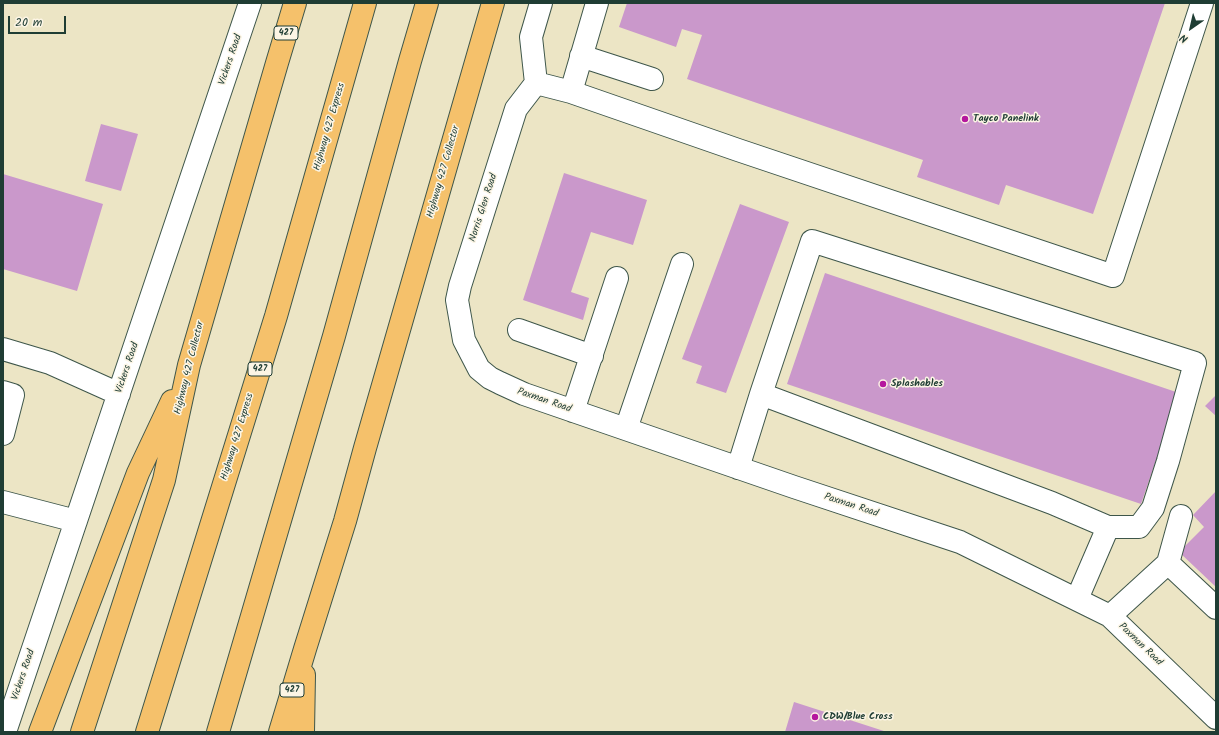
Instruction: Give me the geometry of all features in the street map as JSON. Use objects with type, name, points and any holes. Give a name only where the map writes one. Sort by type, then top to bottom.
[{"type":"highway","name":"Highway 427 Collector","points":[[82,732],[164,480],[189,365],[295,3]]},
{"type":"highway","name":"Highway 427 Express","points":[[147,732],[276,316],[365,3]]},
{"type":"highway","points":[[218,732],[332,344],[427,3]]},
{"type":"highway","name":"Highway 427 Collector","points":[[280,732],[304,649],[345,521],[493,3]]},
{"type":"highway","points":[[40,732],[138,473],[189,365]]},
{"type":"highway","points":[[303,732],[304,649]]},
{"type":"street","name":"Vickers Road","points":[[5,732],[250,3]]},
{"type":"street","points":[[541,3],[531,37],[536,83],[571,92],[738,150],[1113,276],[1202,3]]},
{"type":"street","points":[[571,92],[597,3]]},
{"type":"street","points":[[581,56],[652,80]]},
{"type":"street","name":"Norris Glen Road","points":[[464,340],[457,300],[460,286],[516,109],[536,83]]},
{"type":"street","points":[[738,468],[761,394],[812,241],[1195,364],[1168,461],[1153,508],[1139,527],[1108,527],[1052,503],[761,394]]},
{"type":"street","points":[[626,429],[682,264]]},
{"type":"street","points":[[573,411],[617,278]]},
{"type":"street","points":[[518,330],[592,356]]},
{"type":"street","name":"Paxman Road","points":[[464,340],[479,369],[500,384],[524,394],[738,468],[960,542],[1077,599],[1110,616],[1216,718]]},
{"type":"street","points":[[3,349],[50,363],[119,394]]},
{"type":"street","points":[[3,392],[13,395],[3,434]]},
{"type":"street","points":[[3,502],[76,521]]},
{"type":"street","points":[[1110,616],[1168,563],[1181,516]]},
{"type":"street","points":[[1077,599],[1108,527]]},
{"type":"street","points":[[1168,563],[1216,608]]},
{"type":"building","name":"Tayco Panelink","points":[[627,3],[1165,3],[1093,214],[1006,185],[999,205],[917,177],[923,160],[687,79],[702,35],[682,29],[676,47],[619,27]]},
{"type":"building","points":[[101,124],[138,134],[121,191],[85,181]]},
{"type":"building","points":[[564,173],[647,200],[633,245],[591,232],[571,292],[589,298],[583,320],[523,300]]},
{"type":"building","points":[[3,174],[103,204],[77,291],[3,269]]},
{"type":"building","points":[[740,204],[789,222],[726,393],[696,383],[702,366],[682,359]]},
{"type":"building","points":[[825,273],[1179,393],[1141,504],[787,384]]},
{"type":"building","points":[[1216,395],[1216,416],[1205,406]]},
{"type":"building","points":[[1216,491],[1216,587],[1179,552],[1204,527],[1193,515]]},
{"type":"building","name":"CDW/Blue Cross","points":[[794,702],[887,732],[785,732]]},
{"type":"place","name":"Tayco Panelink","points":[[965,119]]},
{"type":"place","name":"Splashables","points":[[883,384]]},
{"type":"place","name":"CDW/Blue Cross","points":[[815,717]]}]
